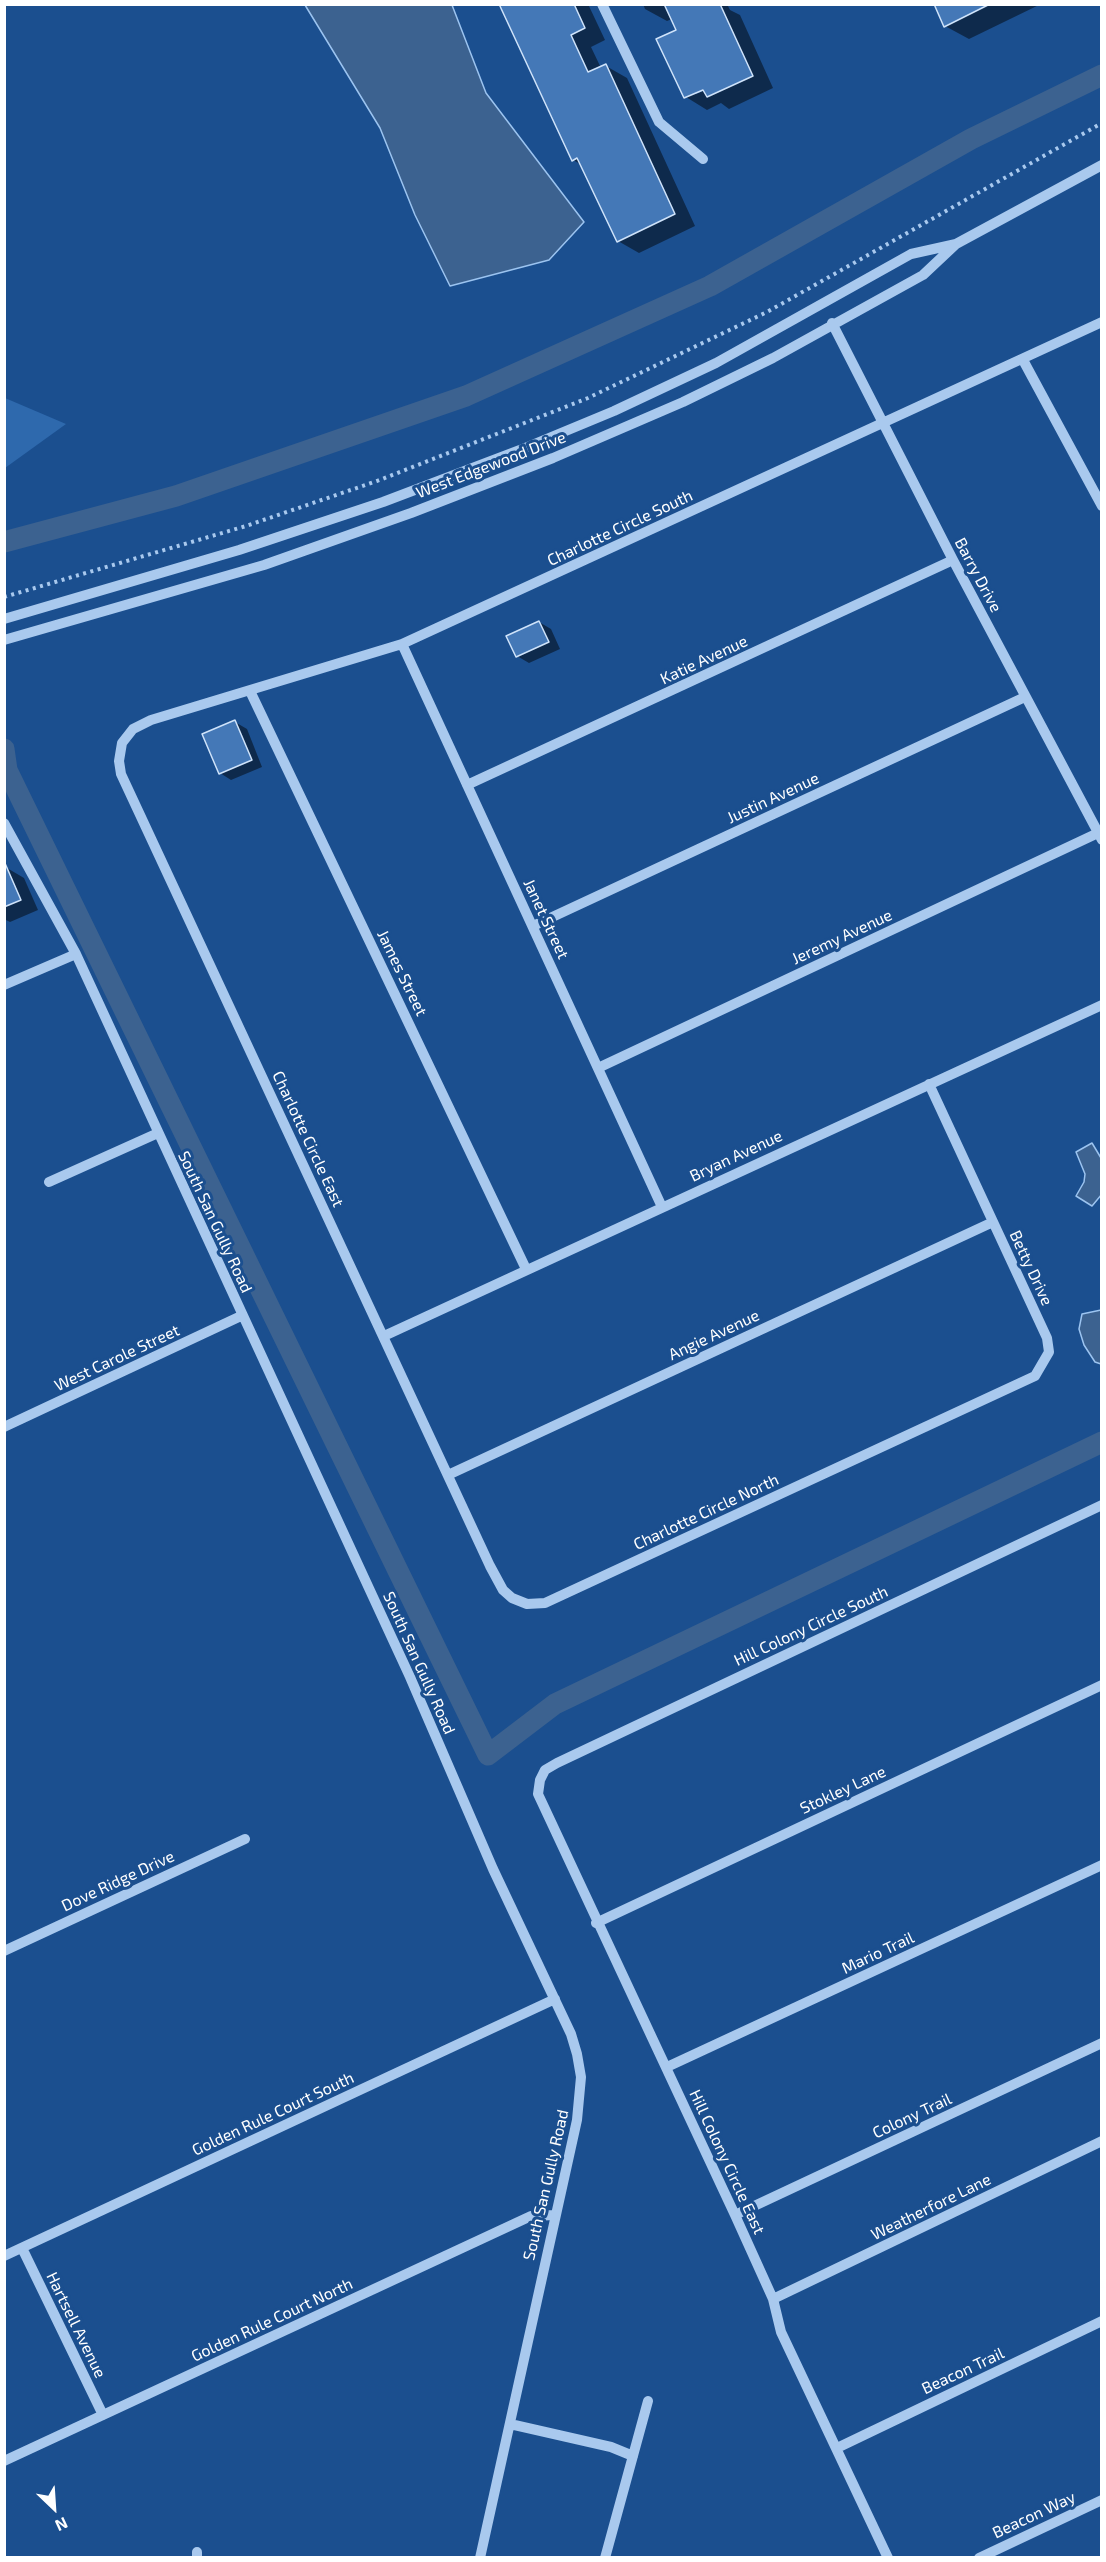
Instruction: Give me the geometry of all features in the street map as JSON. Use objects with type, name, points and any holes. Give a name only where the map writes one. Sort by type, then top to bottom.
[{"type":"street","points":[[602,4],[659,122],[704,159]]},
{"type":"street","name":"West Edgewood Drive","points":[[4,640],[264,565],[411,513],[554,458],[683,402],[773,358],[832,323],[923,275],[956,244],[1101,165]]},
{"type":"street","name":"West Edgewood Drive","points":[[4,619],[250,547],[383,502],[520,450],[614,411],[716,363],[911,255],[956,244]]},
{"type":"street","name":"Charlotte Circle South","points":[[137,727],[160,716],[402,644],[1023,360],[1101,322]]},
{"type":"street","name":"Barry Drive","points":[[832,323],[953,560],[1100,836]]},
{"type":"street","points":[[1023,360],[1101,506]]},
{"type":"street","name":"Katie Avenue","points":[[467,785],[953,560]]},
{"type":"street","name":"Janet Street","points":[[402,644],[662,1208]]},
{"type":"street","name":"James Street","points":[[250,691],[526,1269]]},
{"type":"street","name":"Justin Avenue","points":[[533,926],[1025,697]]},
{"type":"street","name":"Charlotte Circle East","points":[[137,727],[122,743],[119,760],[121,774],[490,1566]]},
{"type":"street","name":"South San Gully Road","points":[[4,823],[76,954],[241,1316],[410,1677],[493,1869],[570,2034],[581,2077],[577,2120],[480,2558]]},
{"type":"street","name":"Jeremy Avenue","points":[[598,1068],[1100,836]]},
{"type":"street","points":[[4,985],[76,954]]},
{"type":"street","name":"Bryan Avenue","points":[[384,1336],[1101,1005]]},
{"type":"street","name":"Betty Drive","points":[[929,1084],[1047,1338],[1049,1352],[1035,1376],[946,1418]]},
{"type":"street","points":[[49,1182],[158,1133]]},
{"type":"street","name":"Angie Avenue","points":[[448,1474],[993,1222]]},
{"type":"street","name":"West Carole Street","points":[[4,1427],[241,1316]]},
{"type":"street","name":"Charlotte Circle North","points":[[490,1566],[503,1590],[512,1598],[528,1604],[545,1603],[946,1418]]},
{"type":"street","name":"Hill Colony Circle South","points":[[540,1780],[545,1770],[556,1763],[1101,1505]]},
{"type":"street","name":"Stokley Lane","points":[[596,1923],[1101,1685]]},
{"type":"street","name":"Hill Colony Circle East","points":[[540,1780],[538,1794],[596,1923],[667,2067],[735,2215],[773,2299],[781,2332],[888,2558]]},
{"type":"street","name":"Dove Ridge Drive","points":[[4,1951],[245,1839]]},
{"type":"street","name":"Mario Trail","points":[[667,2067],[1101,1865]]},
{"type":"street","name":"Golden Rule Court South","points":[[4,2256],[555,2000]]},
{"type":"street","name":"Colony Trail","points":[[735,2215],[1101,2043]]},
{"type":"street","name":"Weatherfore Lane","points":[[773,2299],[1101,2141]]},
{"type":"street","name":"Golden Rule Court North","points":[[4,2461],[531,2216],[555,2215]]},
{"type":"street","name":"Hartsell Avenue","points":[[22,2248],[103,2415]]},
{"type":"street","name":"Beacon Trail","points":[[837,2448],[1101,2321]]},
{"type":"street","points":[[604,2558],[648,2401]]},
{"type":"street","points":[[510,2424],[611,2447],[633,2456]]},
{"type":"street","name":"Beacon Way","points":[[979,2558],[1101,2500]]},
{"type":"path","points":[[4,597],[152,556],[289,512],[419,466],[588,398],[767,312],[1101,123]]},
{"type":"shaded area","points":[[305,5],[452,5],[486,93],[584,222],[549,260],[450,286],[415,215],[380,128]]},
{"type":"shaded area","points":[[5,398],[66,424],[5,468]]},
{"type":"shaded area","points":[[1092,1143],[1101,1158],[1102,1194],[1092,1206],[1076,1196],[1084,1182],[1085,1174],[1076,1152]]},
{"type":"shaded area","points":[[1102,1310],[1101,1364],[1095,1362],[1084,1345],[1079,1329],[1082,1314]]},
{"type":"building","points":[[499,4],[574,4],[585,28],[571,35],[588,72],[606,64],[675,214],[617,242],[577,158],[572,161]]},
{"type":"building","points":[[664,4],[720,4],[753,76],[707,97],[703,90],[684,98],[656,39],[676,30]]},
{"type":"building","points":[[934,4],[990,4],[944,27]]},
{"type":"building","points":[[539,621],[549,642],[516,657],[506,636]]},
{"type":"building","points":[[235,720],[252,760],[219,774],[202,734]]},
{"type":"building","points":[[4,861],[21,900],[4,907]]},
{"type":"waterway","points":[[4,542],[176,496],[466,396],[710,286],[971,139],[1102,75]]},
{"type":"waterway","points":[[4,749],[7,770],[488,1755],[555,1704],[1102,1442]]}]
